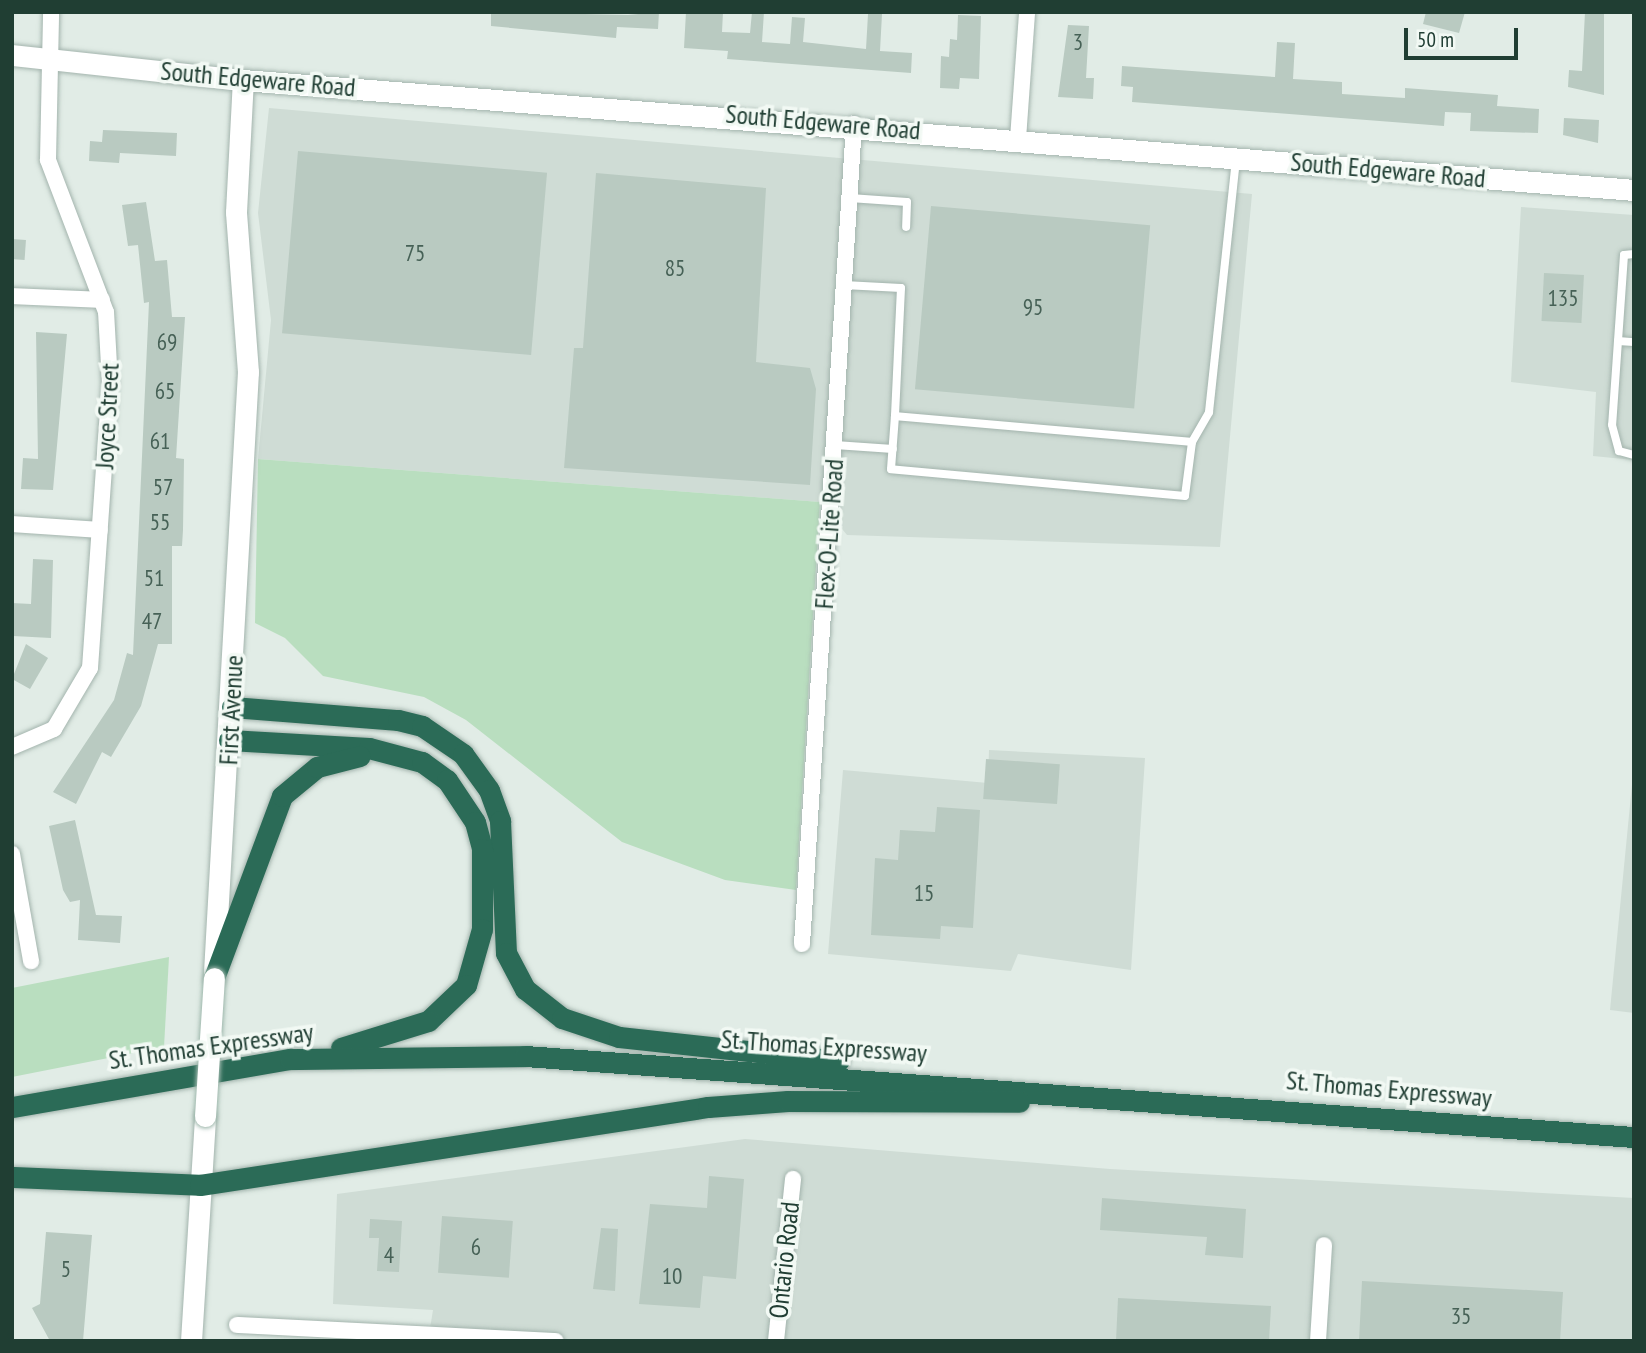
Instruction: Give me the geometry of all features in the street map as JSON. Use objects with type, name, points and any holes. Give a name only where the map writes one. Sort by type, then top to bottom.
[{"type":"highway","points":[[232,707],[398,720],[422,726],[463,754],[489,790],[500,821],[506,953],[525,989],[562,1018],[619,1037],[846,1062],[923,1081]]},
{"type":"highway","points":[[229,740],[369,748],[408,757],[447,780],[475,822],[483,879],[477,960],[466,985],[428,1021],[290,1059]]},
{"type":"highway","points":[[214,978],[282,796],[300,777],[340,758],[408,757]]},
{"type":"highway","name":"St. Thomas Expressway","points":[[12,1107],[290,1059],[593,1058],[1634,1137]]},
{"type":"highway","points":[[12,1177],[201,1185],[583,1123],[788,1101],[1353,1114]]},
{"type":"main road","name":"South Edgeware Road","points":[[12,55],[243,80],[854,124],[1634,190]]},
{"type":"main road","name":"First Avenue","points":[[191,1341],[232,707],[248,372],[236,212],[243,80]]},
{"type":"street","name":"Joyce Street","points":[[12,747],[54,729],[86,683],[100,530],[111,355],[102,300],[48,160],[51,12]]},
{"type":"street","points":[[1018,139],[1027,12]]},
{"type":"street","name":"Flex-O-Lite Road","points":[[802,944],[854,124]]},
{"type":"street","points":[[12,296],[102,300]]},
{"type":"street","points":[[12,524],[100,530]]},
{"type":"street","points":[[12,854],[31,961]]},
{"type":"street","name":"Ontario Road","points":[[776,1341],[793,1179]]},
{"type":"street","points":[[1318,1341],[1324,1245]]},
{"type":"street","points":[[237,1325],[556,1341]]},
{"type":"lane","points":[[844,285],[901,288],[891,469],[1185,495],[1192,442],[1209,412],[1236,158]]},
{"type":"lane","points":[[850,198],[907,202],[906,227]]},
{"type":"lane","points":[[1634,254],[1623,255],[1612,425],[1619,452],[1634,455]]},
{"type":"lane","points":[[1618,341],[1634,342]]},
{"type":"lane","points":[[895,416],[1192,442]]},
{"type":"lane","points":[[835,445],[893,449]]},
{"type":"shaded area","points":[[269,108],[1252,194],[1220,547],[847,535],[820,502],[258,459],[271,320],[258,213]]},
{"type":"shaded area","points":[[1521,207],[1634,215],[1634,460],[1593,456],[1596,392],[1511,382]]},
{"type":"shaded area","points":[[989,750],[1145,758],[1131,970],[1018,954],[1011,971],[828,954],[843,770],[988,783]]},
{"type":"shaded area","points":[[1634,764],[1634,1013],[1610,1010]]},
{"type":"shaded area","points":[[745,1139],[1110,1169],[1634,1198],[1634,1341],[428,1341],[433,1310],[333,1304],[337,1194]]},
{"type":"green space","points":[[258,459],[820,502],[796,890],[725,880],[622,842],[466,720],[424,697],[323,676],[285,638],[255,623]]},
{"type":"green space","points":[[169,957],[164,1047],[12,1077],[12,988]]},
{"type":"building","points":[[491,12],[628,15],[659,12],[658,29],[617,27],[616,38],[491,26]]},
{"type":"building","points":[[686,12],[723,12],[722,32],[750,33],[752,12],[764,12],[762,42],[790,44],[792,17],[805,18],[803,42],[866,49],[868,14],[882,14],[880,51],[912,53],[911,73],[727,59],[728,51],[684,48]]},
{"type":"building","points":[[1426,12],[1465,12],[1459,33],[1423,24]]},
{"type":"building","points":[[1585,12],[1604,12],[1604,95],[1568,87],[1569,70],[1582,71]]},
{"type":"building","points":[[958,15],[981,16],[979,79],[960,78],[959,89],[940,88],[941,56],[949,57],[950,39],[957,40]]},
{"type":"building","points":[[1068,25],[1089,26],[1086,78],[1094,78],[1093,99],[1058,97]]},
{"type":"building","points":[[1277,42],[1295,43],[1293,79],[1342,82],[1342,94],[1405,98],[1405,88],[1498,95],[1497,106],[1539,109],[1538,133],[1470,131],[1471,113],[1445,112],[1444,126],[1132,102],[1133,87],[1121,86],[1122,66],[1275,77]]},
{"type":"building","points":[[1564,118],[1599,120],[1598,143],[1563,135]]},
{"type":"building","points":[[103,130],[177,133],[176,156],[120,153],[119,163],[89,161],[90,141],[102,142]]},
{"type":"building","points":[[298,151],[547,173],[531,355],[282,333]]},
{"type":"building","points":[[596,173],[766,188],[756,362],[810,368],[816,389],[810,485],[564,468],[574,348],[583,348]]},
{"type":"building","points":[[146,202],[155,261],[167,260],[172,317],[185,317],[176,458],[184,459],[183,530],[182,546],[172,546],[172,644],[158,644],[141,706],[111,757],[102,752],[76,804],[53,792],[114,700],[127,653],[133,655],[149,302],[144,303],[138,245],[128,246],[122,205]]},
{"type":"building","points":[[931,206],[1150,225],[1134,408],[915,389]]},
{"type":"building","points":[[12,239],[26,240],[25,260],[12,259]]},
{"type":"building","points":[[1544,273],[1584,275],[1581,323],[1541,321]]},
{"type":"building","points":[[36,332],[67,334],[53,490],[21,489],[23,458],[38,459]]},
{"type":"building","points":[[33,559],[53,560],[51,638],[13,636],[12,603],[31,604]]},
{"type":"building","points":[[26,644],[48,658],[30,689],[12,679]]},
{"type":"building","points":[[986,759],[1060,764],[1057,804],[983,799]]},
{"type":"building","points":[[937,807],[980,810],[973,928],[941,926],[940,939],[871,935],[875,858],[898,860],[900,830],[935,832]]},
{"type":"building","points":[[75,820],[96,915],[122,916],[120,943],[78,940],[80,900],[70,902],[63,890],[49,826]]},
{"type":"building","points":[[709,1176],[744,1179],[736,1279],[703,1276],[700,1308],[639,1304],[650,1204],[707,1208]]},
{"type":"building","points":[[1102,1198],[1246,1209],[1243,1258],[1205,1255],[1207,1237],[1100,1230]]},
{"type":"building","points":[[442,1216],[513,1221],[509,1278],[438,1273]]},
{"type":"building","points":[[370,1219],[402,1221],[399,1272],[377,1271],[379,1238],[369,1238]]},
{"type":"building","points":[[601,1228],[618,1229],[615,1291],[593,1289]]},
{"type":"building","points":[[46,1232],[92,1235],[83,1341],[50,1341],[32,1308],[40,1304]]},
{"type":"building","points":[[1362,1281],[1563,1292],[1560,1341],[1359,1341]]},
{"type":"building","points":[[1118,1298],[1271,1306],[1269,1341],[1116,1341]]}]
